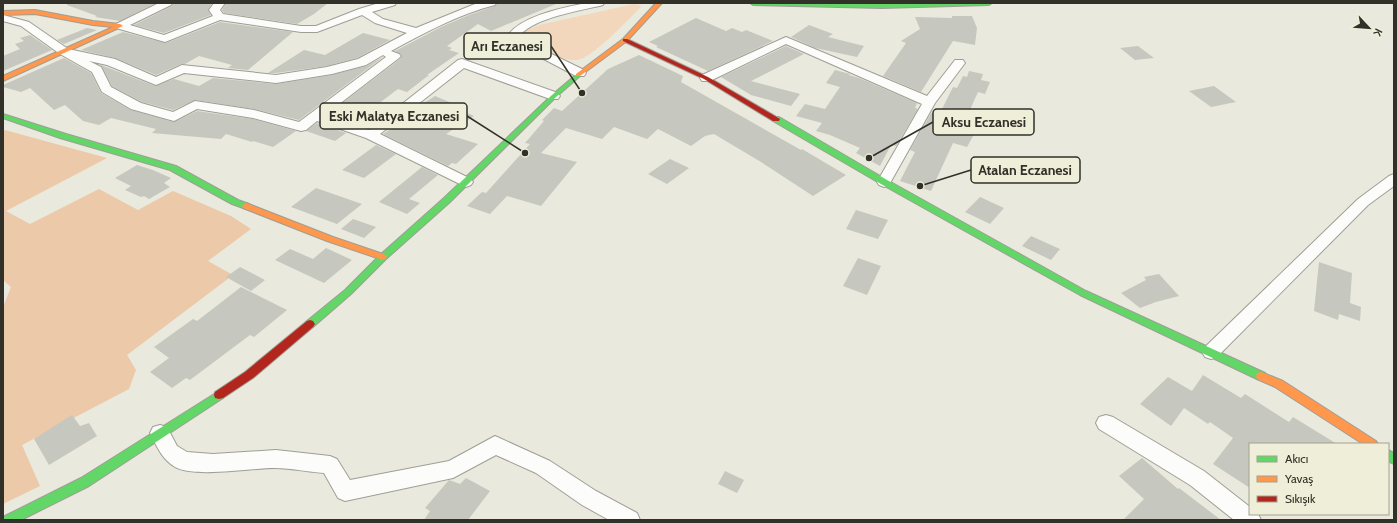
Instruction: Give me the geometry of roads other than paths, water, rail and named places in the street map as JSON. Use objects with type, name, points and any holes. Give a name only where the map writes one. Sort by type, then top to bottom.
[{"type":"street","points":[[3,79],[168,3]]},
{"type":"street","points":[[220,3],[214,10],[220,17]]},
{"type":"street","points":[[64,52],[111,62],[156,81],[182,69],[276,79],[328,71],[362,62],[417,32],[479,6],[491,3]]},
{"type":"street","points":[[560,3],[568,12]]},
{"type":"street","points":[[580,73],[521,43],[515,39],[514,35],[517,30],[524,25],[599,3]]},
{"type":"street","points":[[9,520],[85,482],[248,375],[348,292],[382,257],[466,182],[554,96],[580,73],[625,40],[659,3]]},
{"type":"street","points":[[753,3],[882,5],[989,3]]},
{"type":"street","points":[[3,13],[35,12],[93,23],[120,26],[165,39],[220,17],[302,29],[317,29],[385,4]]},
{"type":"street","points":[[363,11],[379,21],[417,32]]},
{"type":"street","points":[[3,18],[24,24],[64,52],[98,70],[106,89],[136,106],[174,117],[195,105],[254,114],[301,127],[396,56],[381,51]]},
{"type":"street","points":[[625,40],[706,78],[884,182],[1083,293],[1279,384],[1370,443]]},
{"type":"street","points":[[706,78],[786,40],[929,102]]},
{"type":"street","points":[[371,135],[462,63],[554,96]]},
{"type":"street","points":[[884,182],[929,102],[959,63]]},
{"type":"street","points":[[3,116],[63,136],[173,168],[236,202],[330,239],[382,257]]},
{"type":"street","points":[[316,116],[371,135],[466,182]]},
{"type":"street","points":[[1211,352],[1363,202],[1394,179]]},
{"type":"street","points":[[1106,423],[1197,478],[1250,520]]},
{"type":"street","points":[[160,433],[170,452],[184,462],[213,463],[276,459],[330,465],[345,491],[453,469],[495,445],[542,467],[589,498],[629,520]]},
{"type":"place","name":"Arı Eczanesi","points":[[582,93]]},
{"type":"place","name":"Eski Malatya Eczanesi","points":[[525,153]]},
{"type":"place","name":"Aksu Eczanesi","points":[[869,158]]},
{"type":"place","name":"Atalan Eczanesi","points":[[920,186]]}]
